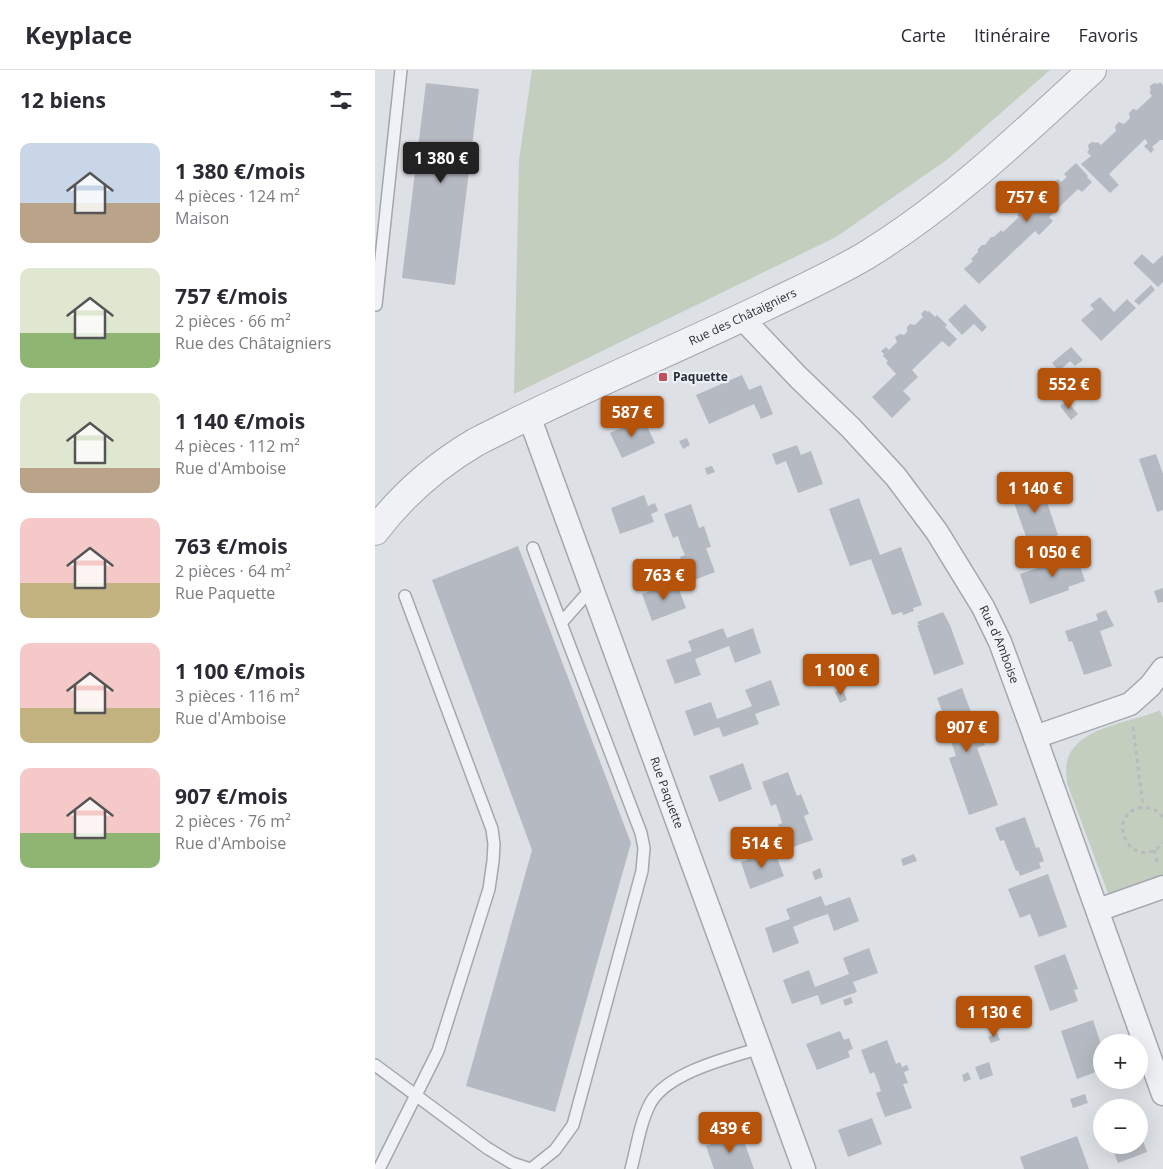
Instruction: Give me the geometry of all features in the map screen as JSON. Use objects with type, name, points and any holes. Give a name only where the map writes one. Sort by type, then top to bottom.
[{"type":"street","name":"Rue des Châtaigniers","points":[[375,531],[409,492],[438,467],[476,442],[742,318],[850,265],[916,222],[1005,149],[1092,70]]},
{"type":"street","name":"Rue d'Amboise","points":[[742,318],[881,459],[933,526],[962,571],[989,619],[1000,642],[1035,737],[1163,1094]]},
{"type":"street","name":"Rue Paquette","points":[[529,416],[804,1169]]},
{"type":"street","points":[[1035,737],[1130,704],[1161,678]]},
{"type":"street","points":[[1097,910],[1163,887]]},
{"type":"lane","points":[[376,305],[401,70]]},
{"type":"lane","points":[[375,1064],[487,1148],[512,1163],[531,1169],[555,1150],[573,1125],[642,872],[644,848],[641,833],[533,548]]},
{"type":"lane","points":[[561,622],[592,588]]},
{"type":"lane","points":[[379,1169],[438,1051],[489,888],[494,844],[492,829],[405,596]]},
{"type":"lane","points":[[631,1169],[643,1122],[652,1101],[663,1089],[707,1064],[760,1048]]},
{"type":"path","points":[[1130,704],[1143,807]]},
{"type":"path","points":[[1163,815],[1150,808],[1135,809],[1124,820],[1122,827],[1126,842],[1139,852],[1154,850],[1163,843]]},
{"type":"green space","points":[[532,70],[1050,70],[948,159],[836,237],[514,394],[519,160]]},
{"type":"green space","points":[[1160,710],[1163,718],[1163,878],[1109,896],[1067,783],[1066,768],[1070,754],[1078,743],[1090,735],[1103,728]]},
{"type":"building","points":[[1160,82],[1163,85],[1163,140],[1160,140],[1152,147],[1154,149],[1151,153],[1144,146],[1148,143],[1145,139],[1109,174],[1119,185],[1110,193],[1081,164],[1091,156],[1087,152],[1089,150],[1088,145],[1092,142],[1098,142],[1101,145],[1116,131],[1115,126],[1119,122],[1124,124],[1130,118],[1129,113],[1133,109],[1137,110],[1152,96],[1149,92],[1151,91],[1150,86]]},
{"type":"building","points":[[426,83],[479,89],[455,285],[402,278]]},
{"type":"building","points":[[1076,163],[1092,182],[1082,192],[1078,189],[1049,217],[1053,221],[1039,235],[1035,231],[979,284],[964,269],[973,261],[971,259],[978,252],[978,249],[1001,230],[1003,232],[1019,217],[1017,215],[1033,199],[1037,192],[1040,193],[1048,185],[1050,187],[1058,179],[1061,182],[1067,177],[1064,174]]},
{"type":"building","points":[[1142,254],[1153,264],[1163,255],[1163,282],[1158,287],[1133,263]]},
{"type":"building","points":[[1151,285],[1155,290],[1139,305],[1134,301]]},
{"type":"building","points":[[1100,297],[1114,312],[1127,299],[1136,308],[1101,341],[1081,320],[1094,309],[1090,305]]},
{"type":"building","points":[[965,304],[987,327],[982,332],[974,324],[962,335],[948,320]]},
{"type":"building","points":[[925,310],[935,317],[937,315],[947,325],[945,327],[957,339],[949,347],[942,341],[912,370],[918,377],[903,391],[911,399],[892,418],[872,397],[896,374],[886,363],[888,361],[881,351],[886,347],[889,350],[897,342],[895,337],[900,334],[904,335],[910,324],[915,325],[923,317],[921,314]]},
{"type":"building","points":[[1071,347],[1083,360],[1075,366],[1070,361],[1059,371],[1052,363]]},
{"type":"building","points":[[742,375],[749,390],[761,385],[773,414],[761,419],[754,404],[709,424],[696,395]]},
{"type":"building","points":[[1067,401],[1078,414],[1071,420],[1060,406]]},
{"type":"building","points":[[643,418],[655,443],[622,458],[610,433]]},
{"type":"building","points":[[687,438],[690,445],[683,449],[679,441]]},
{"type":"building","points":[[797,445],[801,455],[811,451],[823,484],[798,493],[786,461],[776,465],[772,454]]},
{"type":"building","points":[[1156,454],[1163,474],[1163,510],[1157,512],[1139,459]]},
{"type":"building","points":[[712,466],[715,472],[707,475],[705,468]]},
{"type":"building","points":[[1041,484],[1058,535],[1029,545],[1011,494]]},
{"type":"building","points":[[644,495],[648,506],[655,503],[658,511],[651,514],[654,522],[620,534],[611,508]]},
{"type":"building","points":[[859,498],[880,555],[901,547],[922,605],[913,608],[914,611],[903,615],[902,612],[892,615],[871,559],[850,566],[829,509]]},
{"type":"building","points":[[691,504],[699,528],[704,526],[711,547],[706,548],[715,572],[689,582],[680,557],[685,555],[678,536],[673,538],[664,514]]},
{"type":"building","points":[[518,546],[631,843],[555,1112],[466,1086],[532,850],[432,580]]},
{"type":"building","points":[[1075,551],[1085,581],[1068,587],[1069,590],[1030,604],[1020,574],[1058,561],[1057,557]]},
{"type":"building","points":[[676,582],[686,608],[652,621],[642,594]]},
{"type":"building","points":[[1163,588],[1163,602],[1158,603],[1154,591]]},
{"type":"building","points":[[1106,610],[1114,626],[1100,631],[1112,666],[1084,675],[1072,641],[1069,642],[1065,631],[1098,620],[1096,614]]},
{"type":"building","points":[[943,612],[950,625],[964,664],[934,675],[917,622]]},
{"type":"building","points":[[723,628],[727,638],[753,628],[761,653],[735,663],[729,646],[695,659],[701,675],[675,684],[666,660],[692,651],[688,641]]},
{"type":"building","points":[[771,680],[780,705],[755,714],[759,724],[723,737],[719,727],[694,736],[685,711],[711,702],[717,719],[752,706],[745,690]]},
{"type":"building","points":[[962,688],[985,745],[977,748],[998,805],[969,815],[949,758],[956,756],[951,741],[953,740],[937,698]]},
{"type":"building","points":[[843,689],[847,700],[840,703],[835,692]]},
{"type":"building","points":[[743,763],[752,789],[719,802],[709,776]]},
{"type":"building","points":[[788,772],[797,796],[801,794],[809,814],[804,816],[813,840],[787,849],[778,825],[782,823],[776,804],[771,806],[762,782]]},
{"type":"building","points":[[1025,817],[1036,848],[1039,847],[1044,861],[1039,863],[1041,868],[1020,876],[1018,870],[1016,871],[1004,840],[1000,841],[995,828]]},
{"type":"building","points":[[774,850],[784,876],[750,889],[741,862]]},
{"type":"building","points":[[914,854],[917,861],[903,866],[901,859]]},
{"type":"building","points":[[820,868],[823,877],[815,880],[812,872]]},
{"type":"building","points":[[1048,874],[1067,927],[1039,937],[1030,914],[1020,918],[1008,889]]},
{"type":"building","points":[[821,896],[825,906],[850,897],[859,921],[834,931],[828,914],[810,920],[793,927],[799,943],[773,953],[765,928],[790,919],[786,909]]},
{"type":"building","points":[[869,948],[878,973],[853,982],[857,992],[821,1005],[818,995],[792,1004],[783,980],[809,970],[815,987],[849,974],[843,958]]},
{"type":"building","points":[[1065,954],[1078,989],[1074,990],[1078,1001],[1050,1011],[1034,966]]},
{"type":"building","points":[[851,997],[853,1003],[845,1006],[843,1000]]},
{"type":"building","points":[[1093,1020],[1098,1034],[1093,1034],[1093,1073],[1077,1079],[1061,1031]]},
{"type":"building","points":[[840,1031],[844,1040],[849,1038],[853,1049],[848,1051],[850,1057],[817,1070],[806,1044]]},
{"type":"building","points":[[997,1033],[1000,1040],[991,1043],[988,1037]]},
{"type":"building","points":[[887,1040],[896,1064],[900,1062],[902,1067],[907,1065],[909,1070],[904,1072],[908,1083],[903,1084],[912,1108],[885,1117],[876,1093],[881,1091],[878,1082],[874,1072],[870,1074],[861,1050]]},
{"type":"building","points":[[989,1062],[993,1075],[980,1080],[975,1067]]},
{"type":"building","points":[[968,1072],[971,1079],[964,1082],[962,1075]]},
{"type":"building","points":[[1085,1094],[1088,1103],[1073,1108],[1070,1099]]},
{"type":"building","points":[[872,1118],[882,1144],[848,1157],[838,1130]]},
{"type":"building","points":[[741,1133],[754,1169],[714,1169],[706,1146]]},
{"type":"building","points":[[1077,1136],[1089,1169],[1024,1169],[1020,1157]]},
{"type":"building","points":[[1114,1154],[1142,1154],[1118,1163]]},
{"type":"place","name":"Paquette","points":[[663,377]]}]
